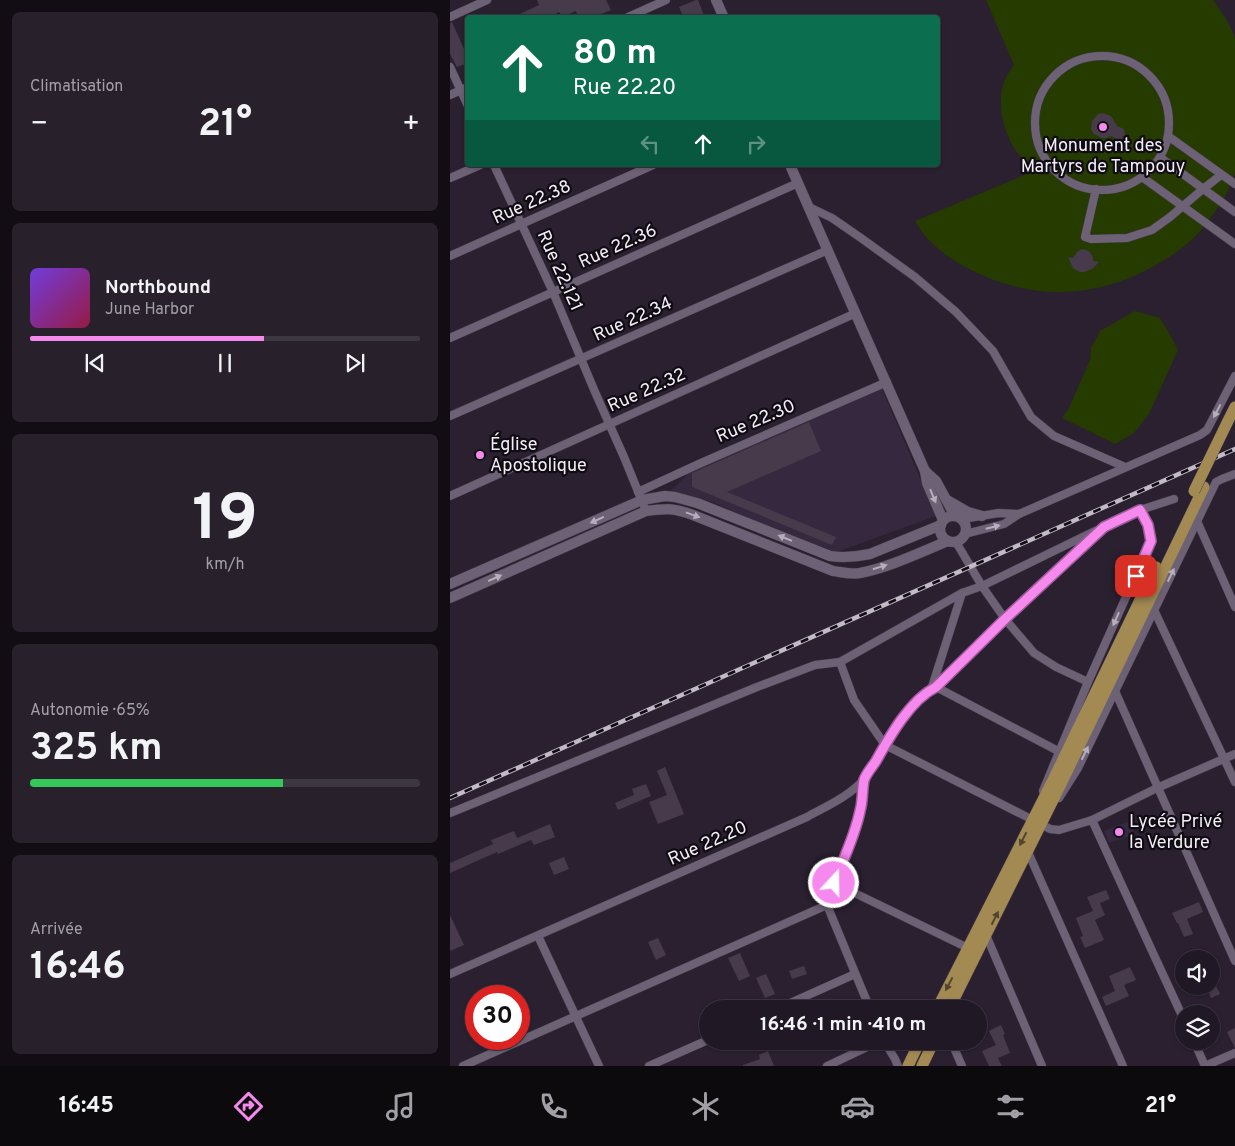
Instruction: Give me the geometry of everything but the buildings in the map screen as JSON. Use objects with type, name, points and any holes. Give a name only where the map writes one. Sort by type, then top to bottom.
[{"type":"main road","points":[[942,1000],[1037,822],[1231,423],[1235,407]]},
{"type":"main road","points":[[954,1000],[1028,852],[1037,822]]},
{"type":"main road","points":[[908,1066],[915,1050]]},
{"type":"main road","points":[[924,1064],[930,1050]]},
{"type":"main road","points":[[900,1066],[913,1054]]},
{"type":"street","points":[[450,17],[487,0]]},
{"type":"street","points":[[633,15],[666,0]]},
{"type":"street","points":[[716,0],[723,15]]},
{"type":"street","points":[[1107,55],[1133,62],[1154,80],[1167,104],[1169,131],[1161,158],[1142,177],[1117,188],[1089,189],[1064,178],[1047,161],[1037,140],[1035,117],[1041,94],[1057,72],[1080,59],[1107,55]]},
{"type":"street","points":[[450,67],[464,89],[450,95]]},
{"type":"street","points":[[1168,136],[1235,184]]},
{"type":"street","points":[[1161,158],[1235,212]]},
{"type":"street","points":[[450,178],[475,167]]},
{"type":"street","name":"Rue 22.121","points":[[495,167],[553,292],[646,511]]},
{"type":"street","name":"Rue 22.38","points":[[450,256],[649,167]]},
{"type":"street","points":[[791,167],[925,471],[927,484],[942,523],[942,536],[952,541],[1005,619],[1034,653],[1056,668],[1088,682]]},
{"type":"street","points":[[1096,189],[1085,237],[1127,238],[1152,230],[1221,175]]},
{"type":"street","points":[[1142,177],[1235,244]]},
{"type":"street","name":"Rue 22.36","points":[[450,338],[798,183]]},
{"type":"street","points":[[809,207],[832,218],[869,244],[915,277],[956,312],[993,350],[1032,417],[1054,436],[1125,467]]},
{"type":"street","name":"Rue 22.34","points":[[450,416],[828,250]]},
{"type":"street","name":"Rue 22.32","points":[[450,496],[856,313]]},
{"type":"street","points":[[450,598],[646,511],[665,508],[682,511],[832,571],[848,574],[882,567],[952,541],[960,540],[966,534],[1004,524],[1019,514],[1200,435],[1207,430],[1235,376]]},
{"type":"street","name":"Rue 22.30","points":[[450,584],[640,496],[708,460],[886,382]]},
{"type":"street","points":[[925,471],[936,481],[946,500],[966,526],[966,534]]},
{"type":"street","points":[[1037,822],[1078,768],[1216,482],[1235,474]]},
{"type":"street","points":[[640,496],[665,496],[685,500],[830,556],[845,558],[870,554],[942,523],[948,516],[982,516],[999,513],[1019,514]]},
{"type":"street","points":[[450,813],[756,687],[815,666],[840,662],[962,592],[982,586],[1140,510],[1174,499]]},
{"type":"street","points":[[946,500],[968,512],[982,516]]},
{"type":"street","points":[[1037,822],[1046,780],[1060,752],[1088,682],[1151,541],[1148,525],[1140,510]]},
{"type":"street","points":[[1198,521],[1235,607]]},
{"type":"street","name":"Rue 22.20","points":[[450,974],[807,817],[840,799],[864,779],[904,716],[914,705],[1104,527]]},
{"type":"street","points":[[962,592],[934,688],[1060,752]]},
{"type":"street","points":[[1154,610],[1235,782]]},
{"type":"street","points":[[840,662],[854,700],[885,745],[1050,829],[1059,830],[1092,820],[1157,788],[1235,754]]},
{"type":"street","points":[[1115,691],[1235,961]]},
{"type":"street","points":[[864,779],[861,809],[857,823],[827,905],[866,1000]]},
{"type":"street","points":[[1092,820],[1177,1005]]},
{"type":"street","points":[[1028,852],[1123,1066]]},
{"type":"street","points":[[834,883],[968,948]]},
{"type":"street","points":[[463,1066],[827,905]]},
{"type":"street","points":[[986,935],[1042,1066]]},
{"type":"street","points":[[538,936],[599,1066]]},
{"type":"street","points":[[797,1000],[855,974]]},
{"type":"street","points":[[649,1066],[699,1044]]},
{"type":"street","points":[[827,1066],[862,1050]]},
{"type":"street","points":[[888,1050],[900,1066]]},
{"type":"street","points":[[955,1050],[962,1066]]},
{"type":"street","points":[[1198,1050],[1205,1066],[1235,1053]]},
{"type":"shaded area","points":[[882,389],[936,516],[831,554],[712,502],[670,491],[690,472]]},
{"type":"shaded area","name":"Lycée Privé la Verdure","points":[[1129,821],[1135,834],[1109,843],[1104,831]]},
{"type":"green space","points":[[986,0],[1213,0],[1229,24],[1235,39],[1235,172],[1229,189],[1212,216],[1194,238],[1180,250],[1156,265],[1110,284],[1087,290],[1041,291],[994,280],[971,270],[939,250],[920,229],[915,221],[1039,169],[1024,160],[1016,151],[1007,134],[1002,114],[1001,94],[1005,80],[1014,65]]},
{"type":"green space","points":[[1135,311],[1160,318],[1178,350],[1149,414],[1134,433],[1115,444],[1062,418],[1069,408],[1090,360],[1091,348],[1100,331]]},
{"type":"railway","points":[[450,798],[1235,449]]},
{"type":"place","name":"Monument des Martyrs de Tampouy","points":[[1103,127]]},
{"type":"place","name":"Église Apostolique","points":[[480,455]]},
{"type":"place","name":"Lycée Privé la Verdure","points":[[1119,832]]},
{"type":"route","points":[[834,883],[857,823],[861,809],[864,779],[904,716],[914,705],[925,694],[936,687],[1005,619],[1104,527],[1140,510],[1148,525],[1151,541],[1136,576]]}]
